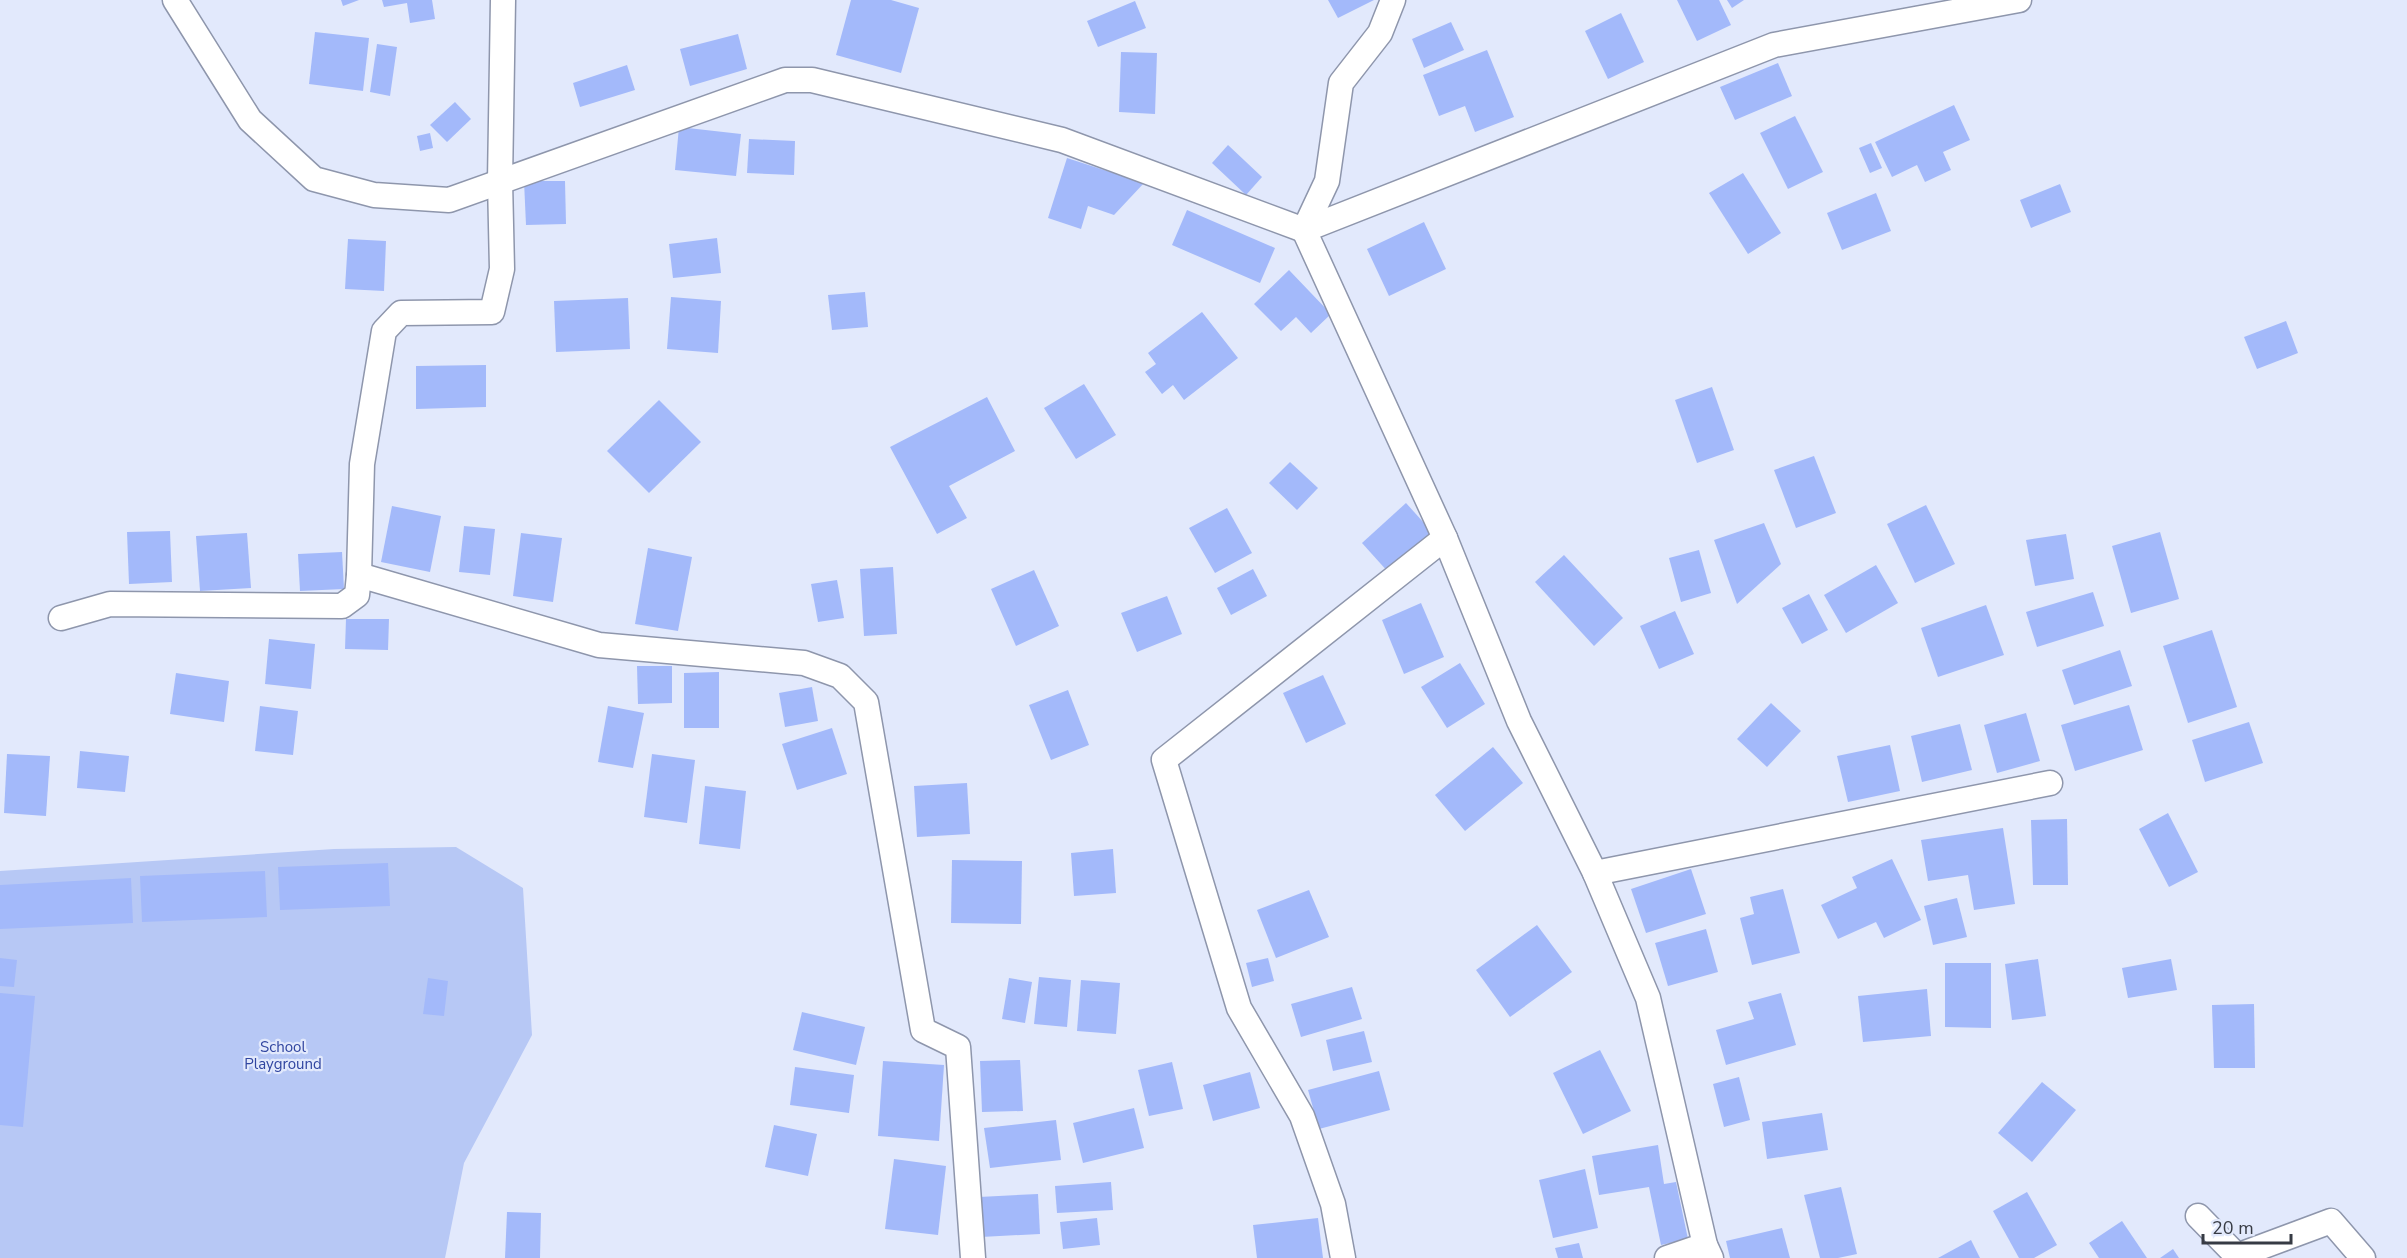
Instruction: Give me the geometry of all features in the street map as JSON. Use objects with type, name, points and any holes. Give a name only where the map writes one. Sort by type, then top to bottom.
[{"type":"street","points":[[176,0],[250,120],[314,178],[374,195],[448,200],[785,80],[812,80],[1062,140],[1304,230],[1774,45],[2019,0]]},
{"type":"street","points":[[61,618],[110,604],[342,606],[357,595],[362,464],[384,331],[401,313],[492,312],[502,269],[500,181],[503,0]]},
{"type":"street","points":[[1393,0],[1380,33],[1341,83],[1327,181],[1304,230],[1444,538],[1520,722],[1595,873],[1648,998],[1708,1252],[1667,1258]]},
{"type":"street","points":[[1343,1258],[1334,1204],[1302,1116],[1239,1008],[1164,760],[1444,538]]},
{"type":"street","points":[[359,576],[599,645],[804,663],[840,676],[866,702],[923,1030],[958,1047],[973,1258]]},
{"type":"street","points":[[1595,873],[2050,783]]},
{"type":"street","points":[[2198,1216],[2237,1256],[2331,1221],[2363,1258]]},
{"type":"green space","name":"School Playground","points":[[456,847],[523,888],[532,1035],[464,1163],[445,1258],[0,1258],[0,871],[334,849]]},
{"type":"building","points":[[341,0],[359,0],[343,6]]},
{"type":"building","points":[[382,0],[432,0],[435,19],[410,23],[407,3],[384,7]]},
{"type":"building","points":[[851,0],[891,0],[919,8],[901,73],[836,55]]},
{"type":"building","points":[[1328,0],[1374,0],[1338,18]]},
{"type":"building","points":[[1677,0],[1719,0],[1731,25],[1697,41]]},
{"type":"building","points":[[1727,0],[1744,0],[1732,8]]},
{"type":"building","points":[[1135,1],[1146,28],[1098,47],[1087,21]]},
{"type":"building","points":[[1621,13],[1644,62],[1608,79],[1585,31]]},
{"type":"building","points":[[1451,22],[1464,50],[1424,68],[1412,39]]},
{"type":"building","points":[[315,32],[369,38],[363,91],[309,84]]},
{"type":"building","points":[[738,34],[747,69],[690,86],[680,49]]},
{"type":"building","points":[[377,44],[397,47],[390,96],[370,92]]},
{"type":"building","points":[[1487,50],[1514,117],[1475,132],[1465,106],[1439,116],[1423,75]]},
{"type":"building","points":[[1121,52],[1157,53],[1155,114],[1119,112]]},
{"type":"building","points":[[1778,63],[1792,96],[1735,120],[1720,87]]},
{"type":"building","points":[[627,65],[635,90],[580,107],[573,83]]},
{"type":"building","points":[[455,102],[471,119],[447,142],[430,125]]},
{"type":"building","points":[[1954,105],[1970,140],[1943,152],[1951,170],[1925,182],[1917,165],[1892,177],[1875,142]]},
{"type":"building","points":[[1795,116],[1823,172],[1788,189],[1760,133]]},
{"type":"building","points":[[679,127],[741,134],[736,176],[675,170]]},
{"type":"building","points":[[430,133],[433,148],[420,151],[417,136]]},
{"type":"building","points":[[749,139],[795,141],[794,175],[747,173]]},
{"type":"building","points":[[1871,143],[1882,168],[1870,173],[1859,148]]},
{"type":"building","points":[[1228,145],[1262,177],[1246,195],[1212,163]]},
{"type":"building","points":[[1067,158],[1144,183],[1114,215],[1088,206],[1081,229],[1048,218]]},
{"type":"building","points":[[1743,173],[1781,233],[1748,254],[1709,193]]},
{"type":"building","points":[[524,181],[565,181],[566,224],[526,225]]},
{"type":"building","points":[[2060,184],[2071,212],[2031,228],[2020,200]]},
{"type":"building","points":[[1876,193],[1891,231],[1842,250],[1827,213]]},
{"type":"building","points":[[1187,210],[1275,248],[1260,283],[1172,245]]},
{"type":"building","points":[[1424,222],[1446,269],[1389,296],[1367,249]]},
{"type":"building","points":[[717,238],[721,273],[673,278],[669,244]]},
{"type":"building","points":[[348,239],[386,241],[384,291],[345,289]]},
{"type":"building","points":[[1289,270],[1331,314],[1311,333],[1296,317],[1281,331],[1254,304]]},
{"type":"building","points":[[865,292],[868,327],[832,330],[828,295]]},
{"type":"building","points":[[671,297],[721,301],[718,353],[667,349]]},
{"type":"building","points":[[628,298],[630,349],[556,352],[554,301]]},
{"type":"building","points":[[1202,312],[1238,358],[1184,400],[1173,385],[1162,394],[1145,372],[1156,364],[1148,353]]},
{"type":"building","points":[[2286,321],[2298,353],[2257,369],[2244,337]]},
{"type":"building","points":[[486,365],[486,407],[416,409],[416,366]]},
{"type":"building","points":[[1084,384],[1116,435],[1076,459],[1044,408]]},
{"type":"building","points":[[1712,387],[1734,450],[1697,463],[1675,400]]},
{"type":"building","points":[[987,397],[1015,451],[949,486],[967,518],[937,534],[890,447]]},
{"type":"building","points":[[659,400],[701,442],[649,493],[607,451]]},
{"type":"building","points":[[1814,456],[1836,513],[1796,528],[1774,470]]},
{"type":"building","points":[[1290,462],[1318,488],[1297,510],[1269,483]]},
{"type":"building","points":[[1406,503],[1433,533],[1389,573],[1362,543]]},
{"type":"building","points":[[1926,505],[1955,564],[1915,583],[1887,524]]},
{"type":"building","points":[[392,506],[441,516],[430,572],[381,562]]},
{"type":"building","points":[[1227,508],[1252,553],[1215,573],[1189,528]]},
{"type":"building","points":[[1764,523],[1781,564],[1737,604],[1714,540]]},
{"type":"building","points":[[464,526],[495,529],[490,575],[459,572]]},
{"type":"building","points":[[170,531],[172,582],[129,584],[127,532]]},
{"type":"building","points":[[2160,532],[2179,599],[2131,613],[2112,546]]},
{"type":"building","points":[[247,533],[251,588],[200,591],[196,536]]},
{"type":"building","points":[[521,533],[562,538],[553,602],[513,596]]},
{"type":"building","points":[[2066,534],[2074,579],[2035,586],[2026,540]]},
{"type":"building","points":[[648,548],[692,557],[678,631],[635,624]]},
{"type":"building","points":[[1699,550],[1711,593],[1681,602],[1669,558]]},
{"type":"building","points":[[342,552],[344,589],[300,591],[298,554]]},
{"type":"building","points":[[1564,555],[1623,618],[1594,646],[1535,582]]},
{"type":"building","points":[[1876,565],[1898,603],[1846,633],[1824,595]]},
{"type":"building","points":[[893,567],[897,634],[864,636],[860,569]]},
{"type":"building","points":[[1253,569],[1267,596],[1231,615],[1217,588]]},
{"type":"building","points":[[1034,570],[1059,626],[1016,646],[991,589]]},
{"type":"building","points":[[837,580],[844,618],[818,622],[811,584]]},
{"type":"building","points":[[2093,592],[2104,626],[2037,647],[2026,612]]},
{"type":"building","points":[[1809,594],[1828,630],[1802,644],[1782,608]]},
{"type":"building","points":[[1167,596],[1182,634],[1137,652],[1121,613]]},
{"type":"building","points":[[1421,603],[1444,657],[1404,674],[1382,620]]},
{"type":"building","points":[[1986,605],[2004,655],[1938,677],[1921,628]]},
{"type":"building","points":[[1675,611],[1694,654],[1659,669],[1640,626]]},
{"type":"building","points":[[346,619],[389,619],[388,650],[345,649]]},
{"type":"building","points":[[2212,630],[2237,707],[2188,723],[2163,646]]},
{"type":"building","points":[[269,639],[315,644],[311,689],[265,684]]},
{"type":"building","points":[[2120,650],[2132,686],[2074,705],[2062,670]]},
{"type":"building","points":[[1460,663],[1485,704],[1447,728],[1421,687]]},
{"type":"building","points":[[637,666],[672,666],[672,703],[638,704]]},
{"type":"building","points":[[719,672],[719,728],[684,728],[684,673]]},
{"type":"building","points":[[176,673],[229,681],[224,722],[170,714]]},
{"type":"building","points":[[1323,675],[1346,724],[1306,743],[1283,693]]},
{"type":"building","points":[[812,687],[818,721],[785,727],[779,693]]},
{"type":"building","points":[[1068,690],[1089,745],[1051,760],[1029,705]]},
{"type":"building","points":[[1771,703],[1801,731],[1767,767],[1737,739]]},
{"type":"building","points":[[2129,705],[2143,750],[2075,771],[2061,725]]},
{"type":"building","points":[[260,706],[298,711],[293,755],[255,751]]},
{"type":"building","points":[[608,706],[644,713],[633,768],[598,762]]},
{"type":"building","points":[[2026,713],[2040,761],[1997,773],[1984,725]]},
{"type":"building","points":[[2249,722],[2263,763],[2205,782],[2192,740]]},
{"type":"building","points":[[1960,724],[1972,770],[1922,782],[1911,736]]},
{"type":"building","points":[[832,728],[847,774],[797,790],[782,744]]},
{"type":"building","points":[[1890,745],[1900,791],[1848,802],[1837,756]]},
{"type":"building","points":[[1493,747],[1523,783],[1465,831],[1435,795]]},
{"type":"building","points":[[80,751],[129,756],[125,792],[77,788]]},
{"type":"building","points":[[7,754],[50,756],[46,816],[4,813]]},
{"type":"building","points":[[652,754],[695,760],[687,823],[644,817]]},
{"type":"building","points":[[967,783],[970,834],[917,837],[914,786]]},
{"type":"building","points":[[705,786],[746,791],[740,849],[699,844]]},
{"type":"building","points":[[2168,813],[2198,872],[2169,887],[2139,829]]},
{"type":"building","points":[[2067,819],[2068,885],[2033,885],[2031,820]]},
{"type":"building","points":[[2003,828],[2015,904],[1974,910],[1968,875],[1928,881],[1921,840]]},
{"type":"building","points":[[1113,849],[1116,893],[1074,896],[1071,853]]},
{"type":"building","points":[[1892,859],[1921,920],[1884,938],[1876,922],[1838,939],[1821,905],[1857,888],[1852,877]]},
{"type":"building","points":[[952,860],[1022,861],[1021,924],[951,923]]},
{"type":"building","points":[[388,863],[390,906],[280,910],[278,867]]},
{"type":"building","points":[[1691,869],[1706,914],[1646,933],[1631,889]]},
{"type":"building","points":[[265,871],[267,917],[142,922],[140,876]]},
{"type":"building","points":[[131,878],[133,923],[0,929],[0,885]]},
{"type":"building","points":[[1783,889],[1800,953],[1752,965],[1740,918],[1754,914],[1750,897]]},
{"type":"building","points":[[1309,890],[1329,937],[1276,958],[1257,910]]},
{"type":"building","points":[[1957,898],[1967,937],[1933,945],[1924,906]]},
{"type":"building","points":[[1537,925],[1572,972],[1510,1017],[1476,970]]},
{"type":"building","points":[[1706,929],[1718,972],[1668,986],[1655,943]]},
{"type":"building","points":[[0,958],[17,960],[14,987],[0,986]]},
{"type":"building","points":[[1268,958],[1274,981],[1252,987],[1246,963]]},
{"type":"building","points":[[2038,959],[2046,1016],[2012,1020],[2005,964]]},
{"type":"building","points":[[2171,959],[2177,990],[2128,998],[2122,968]]},
{"type":"building","points":[[1945,963],[1991,963],[1991,1028],[1945,1027]]},
{"type":"building","points":[[1039,977],[1071,980],[1067,1027],[1034,1024]]},
{"type":"building","points":[[428,978],[448,981],[444,1016],[423,1014]]},
{"type":"building","points":[[1009,978],[1032,982],[1025,1023],[1002,1019]]},
{"type":"building","points":[[1081,980],[1120,983],[1116,1034],[1077,1031]]},
{"type":"building","points":[[1352,987],[1362,1019],[1301,1037],[1291,1004]]},
{"type":"building","points":[[1927,989],[1931,1036],[1863,1042],[1858,996]]},
{"type":"building","points":[[0,993],[35,996],[23,1127],[0,1125]]},
{"type":"building","points":[[1781,993],[1796,1045],[1726,1065],[1716,1030],[1754,1019],[1748,1002]]},
{"type":"building","points":[[2254,1004],[2255,1068],[2214,1068],[2212,1005]]},
{"type":"building","points":[[802,1012],[865,1027],[856,1065],[793,1050]]},
{"type":"building","points":[[1364,1031],[1372,1062],[1333,1071],[1326,1040]]},
{"type":"building","points":[[1600,1050],[1631,1111],[1583,1134],[1553,1073]]},
{"type":"building","points":[[1020,1060],[1023,1111],[982,1112],[980,1061]]},
{"type":"building","points":[[883,1061],[944,1065],[939,1141],[878,1136]]},
{"type":"building","points":[[1172,1062],[1183,1109],[1149,1116],[1138,1070]]},
{"type":"building","points":[[795,1067],[854,1075],[849,1113],[790,1105]]},
{"type":"building","points":[[1379,1071],[1390,1110],[1319,1129],[1308,1090]]},
{"type":"building","points":[[1250,1072],[1260,1108],[1213,1121],[1203,1085]]},
{"type":"building","points":[[1739,1077],[1750,1120],[1724,1127],[1713,1084]]},
{"type":"building","points":[[2042,1082],[2076,1110],[2032,1162],[1998,1133]]},
{"type":"building","points":[[1134,1108],[1144,1148],[1083,1163],[1073,1123]]},
{"type":"building","points":[[1822,1113],[1828,1150],[1767,1159],[1762,1122]]},
{"type":"building","points":[[1056,1120],[1061,1160],[990,1168],[984,1128]]},
{"type":"building","points":[[774,1125],[817,1134],[808,1176],[765,1167]]},
{"type":"building","points":[[1658,1145],[1664,1184],[1676,1182],[1688,1239],[1661,1245],[1649,1187],[1599,1195],[1592,1156]]},
{"type":"building","points":[[894,1159],[946,1166],[938,1235],[885,1229]]},
{"type":"building","points":[[1585,1169],[1598,1228],[1553,1238],[1539,1180]]},
{"type":"building","points":[[1111,1182],[1113,1210],[1057,1213],[1055,1186]]},
{"type":"building","points":[[1841,1187],[1857,1254],[1838,1258],[1820,1258],[1804,1195]]},
{"type":"building","points":[[2027,1192],[2057,1245],[2034,1258],[2019,1258],[1993,1211]]},
{"type":"building","points":[[1038,1194],[1040,1234],[981,1237],[979,1197]]},
{"type":"building","points":[[507,1212],[541,1213],[540,1258],[505,1258]]},
{"type":"building","points":[[1097,1218],[1100,1245],[1063,1249],[1060,1222]]},
{"type":"building","points":[[1318,1218],[1323,1258],[1257,1258],[1253,1225]]},
{"type":"building","points":[[2122,1221],[2147,1258],[2099,1258],[2089,1243]]},
{"type":"building","points":[[1782,1228],[1790,1258],[1730,1258],[1726,1241]]},
{"type":"building","points":[[1971,1240],[1980,1258],[1938,1258]]},
{"type":"building","points":[[1579,1243],[1583,1258],[1558,1258],[1555,1248]]},
{"type":"building","points":[[2173,1249],[2179,1258],[2160,1258]]}]
